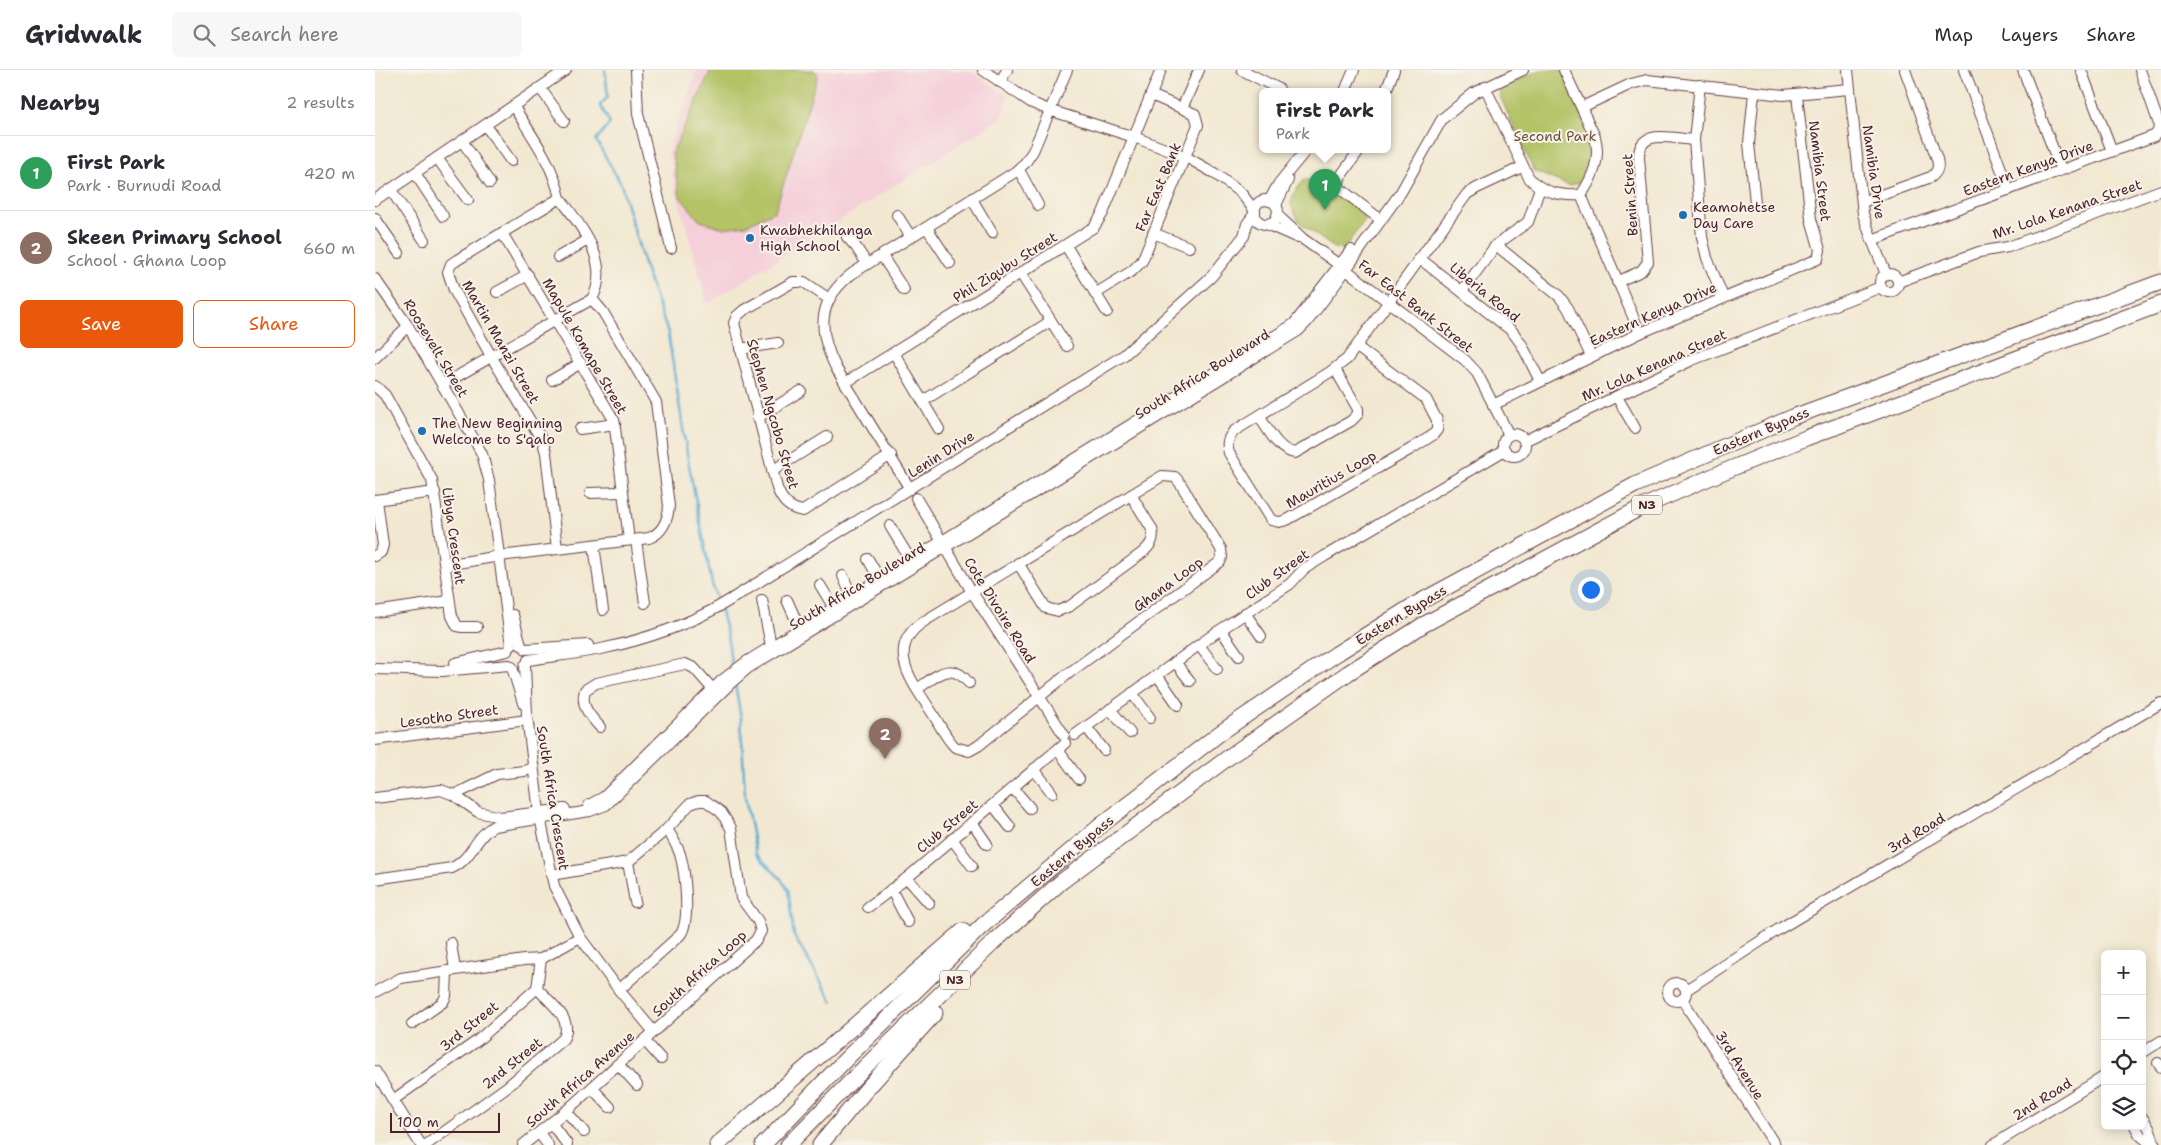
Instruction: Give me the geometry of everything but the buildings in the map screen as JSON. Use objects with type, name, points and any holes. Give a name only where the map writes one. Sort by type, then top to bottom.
[{"type":"highway","name":"Eastern Bypass","points":[[763,1145],[848,1057],[982,926],[1100,826],[1220,733],[1336,654],[1414,605],[1635,485],[1793,417],[2161,282]]},
{"type":"highway","name":"Eastern Bypass","points":[[788,1145],[867,1065],[996,940],[1061,882],[1256,738],[1348,673],[1415,631],[1531,565],[1640,508],[1806,438],[2161,304]]},
{"type":"highway","points":[[717,1145],[1024,879],[1065,846],[1100,826]]},
{"type":"highway","points":[[820,1145],[934,1013],[993,956],[1134,828]]},
{"type":"street","points":[[375,200],[463,142],[566,70]]},
{"type":"street","points":[[636,70],[638,114],[671,248]]},
{"type":"street","points":[[983,70],[999,82],[1049,110],[1134,137],[1186,157],[1214,173],[1241,193],[1255,212],[1258,220],[1265,224]]},
{"type":"street","points":[[999,82],[1007,70]]},
{"type":"street","points":[[829,299],[847,278],[867,264],[1019,170],[1033,151],[1067,70]]},
{"type":"street","name":"Phil Ziqubu Street","points":[[845,383],[1088,233],[1099,221],[1161,70]]},
{"type":"street","points":[[1182,108],[1199,70]]},
{"type":"street","points":[[1242,70],[1255,73],[1278,88]]},
{"type":"street","points":[[1346,88],[1354,70]]},
{"type":"street","points":[[1387,88],[1395,70]]},
{"type":"street","points":[[1342,267],[1408,182],[1416,164],[1442,119],[1463,101],[1485,87],[1523,70]]},
{"type":"street","points":[[1564,70],[1595,137],[1598,154],[1595,169],[1581,195]]},
{"type":"street","name":"Namibia Drive","points":[[1848,70],[1861,202],[1872,240],[1886,274]]},
{"type":"street","points":[[1861,202],[1931,177],[1937,173],[1937,159],[1905,70]]},
{"type":"street","points":[[1963,70],[2009,190]]},
{"type":"street","points":[[2023,70],[2061,170]]},
{"type":"street","points":[[2081,70],[2112,151]]},
{"type":"street","points":[[2140,70],[2160,128]]},
{"type":"street","points":[[1582,107],[1643,80],[1700,85],[1754,93],[1797,94],[1849,89]]},
{"type":"street","points":[[1700,85],[1694,140],[1704,248],[1723,297]]},
{"type":"street","points":[[1485,87],[1522,168],[1529,178],[1540,188],[1557,194],[1581,195]]},
{"type":"street","points":[[540,88],[564,122]]},
{"type":"street","points":[[1754,93],[1749,143],[1755,202]]},
{"type":"street","name":"Far East Bank","points":[[1095,294],[1138,267],[1195,135],[1198,122],[1195,114],[1151,94]]},
{"type":"street","name":"Namibia Street","points":[[1797,94],[1811,219],[1820,250]]},
{"type":"street","points":[[442,385],[593,299],[597,291],[598,259],[588,240],[560,198],[548,161],[513,107]]},
{"type":"street","points":[[486,126],[511,161]]},
{"type":"street","name":"Eastern Kenya Drive","points":[[1872,240],[2154,136],[2160,128]]},
{"type":"street","name":"Benin Street","points":[[1617,282],[1641,271],[1648,262],[1639,158],[1642,142],[1650,137],[1694,140]]},
{"type":"street","points":[[463,142],[490,183]]},
{"type":"street","points":[[1269,202],[1279,183],[1304,153]]},
{"type":"street","points":[[1357,153],[1340,177],[1338,187],[1379,219]]},
{"type":"street","points":[[437,158],[467,200]]},
{"type":"street","name":"Mauritius Loop","points":[[1357,347],[1426,399],[1437,420],[1437,430],[1433,435],[1287,520],[1279,522],[1271,520],[1228,449],[1229,437],[1234,431],[1335,369],[1357,347],[1387,302],[1467,194],[1522,168]]},
{"type":"street","points":[[1019,170],[1038,205]]},
{"type":"street","points":[[415,173],[443,216]]},
{"type":"street","points":[[1461,291],[1495,245],[1529,222],[1540,188]]},
{"type":"street","points":[[391,190],[424,240]]},
{"type":"street","name":"Mr. Lola Kenana Street","points":[[1898,282],[1979,252],[2008,247],[2161,190]]},
{"type":"street","points":[[1241,193],[1269,202],[1277,216]]},
{"type":"street","points":[[1581,195],[1617,282],[1641,332]]},
{"type":"street","name":"Martin Manzi Street","points":[[557,549],[544,445],[454,290],[448,272],[451,264],[560,198]]},
{"type":"street","points":[[972,199],[992,233]]},
{"type":"street","name":"Lenin Drive","points":[[1244,236],[1247,224],[1255,212],[1269,202]]},
{"type":"street","points":[[897,215],[911,237]]},
{"type":"street","name":"Lenin Drive","points":[[619,644],[687,622],[715,609],[913,493],[1124,355],[1198,290],[1244,236],[1265,224],[1273,222],[1277,216]]},
{"type":"street","name":"Far East Bank Street","points":[[1277,216],[1303,240],[1342,267],[1465,360],[1477,373],[1509,435]]},
{"type":"street","points":[[375,218],[399,254]]},
{"type":"street","name":"Far East Bank Street","points":[[1265,224],[1303,240]]},
{"type":"street","points":[[927,228],[950,263]]},
{"type":"street","name":"Mapule Komape Street","points":[[502,233],[609,409],[615,424],[622,492],[645,603]]},
{"type":"street","points":[[1153,233],[1189,247]]},
{"type":"street","points":[[847,237],[867,264]]},
{"type":"street","points":[[558,257],[588,240]]},
{"type":"street","points":[[1495,245],[1559,296],[1568,308],[1591,356]]},
{"type":"street","points":[[1066,246],[1107,312]]},
{"type":"street","name":"Eastern Kenya Drive","points":[[1493,405],[1540,380],[1641,332],[1723,297],[1814,262],[1819,257],[1820,250]]},
{"type":"street","points":[[881,256],[904,290]]},
{"type":"street","name":"Liberia Road","points":[[1419,258],[1512,331],[1540,380]]},
{"type":"street","name":"South Africa Boulevard","points":[[717,693],[721,682],[1295,324],[1342,267]]},
{"type":"street","points":[[1021,274],[1067,346]]},
{"type":"street","points":[[1886,274],[1893,274],[1898,282],[1896,288],[1891,291],[1885,291],[1881,287],[1881,278],[1886,274]]},
{"type":"street","points":[[497,292],[528,276]]},
{"type":"street","name":"Roosevelt Street","points":[[375,279],[408,326],[478,447],[486,465],[503,578],[516,648]]},
{"type":"street","name":"Stephen Ngcobo Street","points":[[829,299],[809,285],[798,281],[772,293],[737,316],[734,324],[757,418],[777,488],[784,502],[791,508],[803,511],[891,455]]},
{"type":"street","name":"Mr. Lola Kenana Street","points":[[1524,441],[1697,358],[1881,287]]},
{"type":"street","points":[[445,566],[500,556],[633,540],[654,536],[663,526],[669,512],[657,406],[603,312],[593,299]]},
{"type":"street","name":"Cote Divoire Road","points":[[829,299],[822,323],[831,358],[972,592],[1039,697],[1079,779]]},
{"type":"street","points":[[923,401],[1051,321]]},
{"type":"street","points":[[375,358],[408,326]]},
{"type":"street","points":[[740,349],[778,343]]},
{"type":"street","points":[[894,353],[939,429]]},
{"type":"street","points":[[552,380],[581,363]]},
{"type":"street","points":[[1259,416],[1280,445],[1288,451],[1295,453],[1351,421],[1358,414],[1358,409],[1335,369]]},
{"type":"street","name":"Libya Crescent","points":[[375,386],[385,395],[430,475],[435,492],[452,616],[457,626],[466,628],[477,627]]},
{"type":"street","points":[[757,418],[801,391]]},
{"type":"street","points":[[1617,397],[1635,428]]},
{"type":"street","points":[[580,429],[615,424]]},
{"type":"street","points":[[1509,435],[1520,435],[1524,441],[1525,448],[1518,455],[1511,455],[1505,450],[1503,444],[1509,435]]},
{"type":"street","points":[[772,471],[827,437]]},
{"type":"street","name":"Club Street","points":[[868,906],[907,878],[1013,788],[1035,769],[1071,732],[1075,735],[1157,674],[1290,584],[1304,569],[1505,450]]},
{"type":"street","name":"Ghana Loop","points":[[1169,476],[1175,477],[1221,549],[1222,557],[1220,562],[1039,697],[978,746],[964,750],[952,744],[917,689],[904,663],[903,651],[910,633],[923,622],[1131,495],[1155,479],[1169,476]]},
{"type":"street","points":[[375,556],[381,552],[383,545],[376,500],[435,492]]},
{"type":"street","points":[[590,493],[622,492]]},
{"type":"street","points":[[1018,564],[1046,608],[1058,611],[1070,606],[1142,553],[1151,543],[1153,535],[1151,529],[1131,495]]},
{"type":"street","points":[[890,526],[911,561]]},
{"type":"street","name":"South Africa Boulevard","points":[[482,834],[494,826],[587,805],[600,800],[745,667],[771,646],[911,561],[943,544]]},
{"type":"street","points":[[594,545],[603,610]]},
{"type":"street","points":[[868,559],[880,580]]},
{"type":"street","points":[[843,576],[852,597]]},
{"type":"street","points":[[821,585],[834,608]]},
{"type":"street","points":[[762,600],[771,646]]},
{"type":"street","points":[[787,600],[800,629]]},
{"type":"street","points":[[375,612],[449,601]]},
{"type":"street","points":[[1245,613],[1261,636]]},
{"type":"street","points":[[1221,630],[1239,656]]},
{"type":"street","points":[[425,670],[516,648],[619,644]]},
{"type":"street","points":[[375,669],[442,671],[511,666],[519,668],[527,662],[619,644]]},
{"type":"street","points":[[1199,646],[1217,669]]},
{"type":"street","name":"South Africa Crescent","points":[[527,718],[511,666],[506,658],[516,648],[527,662],[527,718],[533,768],[540,816],[556,893],[581,938],[619,990],[654,1032]]},
{"type":"street","points":[[1175,662],[1190,680]]},
{"type":"street","points":[[600,727],[588,714],[583,698],[585,690],[596,683],[635,676],[673,665],[685,664],[694,668],[717,693]]},
{"type":"street","points":[[917,689],[942,673],[953,670],[961,674],[969,684]]},
{"type":"street","points":[[1157,674],[1177,704]]},
{"type":"street","points":[[1132,693],[1150,718]]},
{"type":"street","name":"3rd Road","points":[[1684,994],[1779,929],[2161,703]]},
{"type":"street","points":[[1110,709],[1130,733]]},
{"type":"street","name":"Lesotho Street","points":[[375,740],[527,718]]},
{"type":"street","points":[[1086,727],[1104,750]]},
{"type":"street","points":[[454,795],[497,774],[533,768]]},
{"type":"street","points":[[1035,769],[1052,793]]},
{"type":"street","points":[[1013,788],[1030,808]]},
{"type":"street","name":"South Africa Boulevard","points":[[375,798],[433,790],[454,795],[478,812],[500,817],[540,816]]},
{"type":"street","name":"South Africa Loop","points":[[628,862],[667,829],[694,802],[705,801],[721,812],[731,828],[741,898],[759,921],[761,931],[756,940],[654,1032]]},
{"type":"street","points":[[993,804],[1010,827]]},
{"type":"street","points":[[375,879],[452,868],[463,862],[482,834],[478,812]]},
{"type":"street","points":[[972,822],[987,844]]},
{"type":"street","points":[[619,990],[680,936],[685,926],[687,913],[681,860],[667,829]]},
{"type":"street","points":[[952,839],[972,866]]},
{"type":"street","points":[[551,875],[628,862],[635,902]]},
{"type":"street","points":[[907,878],[929,903]]},
{"type":"street","points":[[891,889],[908,922]]},
{"type":"street","points":[[375,992],[396,980],[451,970],[541,959],[581,938]]},
{"type":"street","points":[[412,1024],[443,1002],[446,996],[451,970],[451,943]]},
{"type":"street","points":[[537,988],[541,959]]},
{"type":"street","name":"3rd Street","points":[[393,1100],[477,1041],[537,988]]},
{"type":"street","name":"2nd Street","points":[[426,1145],[508,1086],[563,1039],[567,1030],[565,1020],[537,988]]},
{"type":"street","name":"3rd Avenue","points":[[1684,994],[1775,1145]]},
{"type":"street","name":"South Africa Avenue","points":[[523,1145],[567,1110],[654,1032]]},
{"type":"street","points":[[645,1041],[661,1060]]},
{"type":"street","points":[[2146,1050],[2161,1041]]},
{"type":"street","points":[[618,1064],[637,1085]]},
{"type":"street","points":[[375,1071],[421,1145]]},
{"type":"street","name":"2nd Road","points":[[1993,1145],[2101,1078]]},
{"type":"street","points":[[592,1088],[609,1108]]},
{"type":"street","points":[[567,1110],[584,1132]]},
{"type":"street","points":[[551,1123],[567,1144]]},
{"type":"street","points":[[2146,1123],[2154,1145]]},
{"type":"street","points":[[2137,1130],[2140,1135],[2154,1145]]},
{"type":"street","points":[[539,1133],[548,1145]]},
{"type":"shaded area","name":"Kwabhekhilanga High School","points":[[697,70],[968,70],[1008,95],[1002,118],[707,304],[671,172],[674,165],[667,154]]},
{"type":"green space","points":[[711,70],[814,70],[818,75],[775,211],[746,225],[724,228],[700,221],[680,197],[672,153]]},
{"type":"green space","name":"Second Park","points":[[1540,70],[1562,70],[1595,143],[1585,180],[1569,186],[1534,171],[1499,94],[1503,87]]},
{"type":"green space","points":[[1306,178],[1318,188],[1327,187],[1367,217],[1344,249],[1334,248],[1299,222],[1290,203],[1295,191]]},
{"type":"waterway","points":[[605,70],[608,97],[600,105],[610,123],[596,140],[621,184],[645,268],[668,333],[688,460],[712,584],[718,603]]},
{"type":"waterway","points":[[720,608],[727,634],[732,669]]},
{"type":"waterway","points":[[735,684],[741,718],[745,797],[756,854],[781,879],[788,890],[794,936],[833,1002]]},
{"type":"place","name":"First Park","points":[[1325,210]]},
{"type":"place","name":"Keamohetse Day Care","points":[[1683,215]]},
{"type":"place","name":"Kwabhekhilanga High School","points":[[750,238]]},
{"type":"place","name":"The New Beginning Welcome to S'qalo","points":[[422,431]]},
{"type":"place","name":"Skeen Primary School","points":[[885,759]]}]
